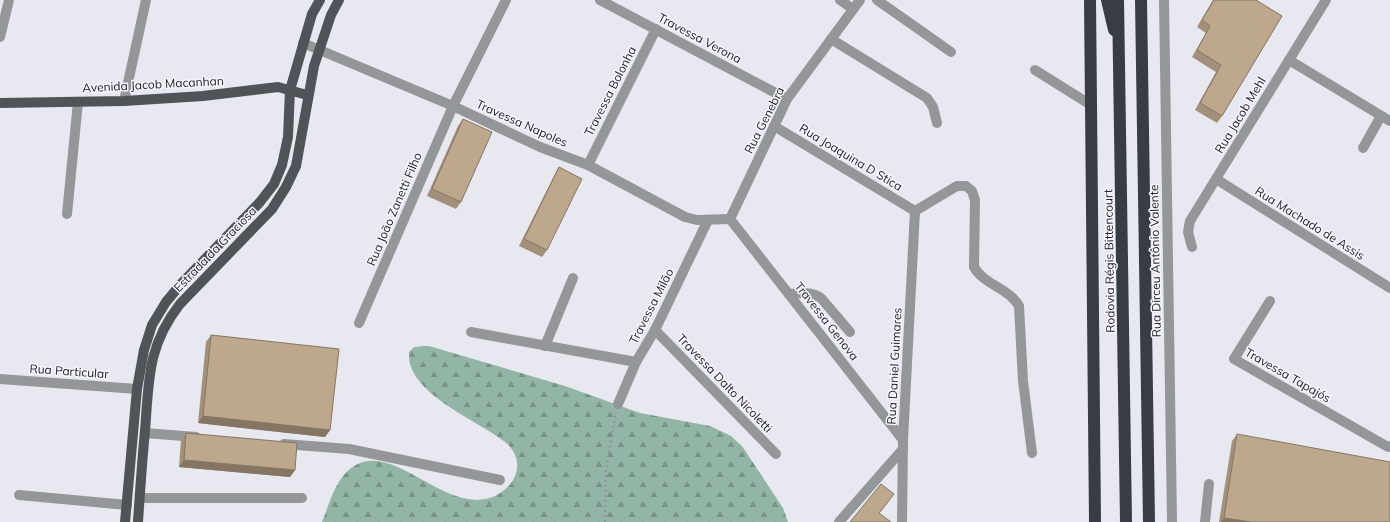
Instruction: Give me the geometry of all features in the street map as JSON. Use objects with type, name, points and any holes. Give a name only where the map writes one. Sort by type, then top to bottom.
[{"type":"highway","points":[[1090,0],[1095,522]]},
{"type":"highway","points":[[1107,0],[1119,55]]},
{"type":"highway","name":"Rodovia Régis Bittencourt","points":[[1118,0],[1126,522]]},
{"type":"highway","points":[[1141,0],[1149,522]]},
{"type":"main road","name":"Estrada da Graciosa","points":[[125,522],[137,389],[146,344],[152,325],[166,302],[181,284],[260,202],[274,184],[282,165],[288,137],[290,90],[312,14],[320,0]]},
{"type":"main road","name":"Estrada da Graciosa","points":[[138,522],[149,370],[156,344],[166,322],[180,304],[272,209],[286,187],[296,166],[307,95],[319,49],[331,16],[339,0]]},
{"type":"main road","name":"Avenida Jacob Macanhan","points":[[0,103],[124,101],[203,96],[278,87],[307,95]]},
{"type":"street","points":[[0,37],[10,0]]},
{"type":"street","points":[[124,101],[146,0]]},
{"type":"street","name":"Rua João Zanetti Filho","points":[[359,323],[453,106],[506,0]]},
{"type":"street","name":"Travessa Verona","points":[[600,0],[787,99]]},
{"type":"street","points":[[840,0],[853,9]]},
{"type":"street","name":"Rua Genebra","points":[[730,219],[787,99],[860,0]]},
{"type":"street","points":[[877,0],[951,52]]},
{"type":"street","name":"Rua Dirceu Antônio Valente","points":[[1164,0],[1172,522]]},
{"type":"street","name":"Rua Jacob Mehl","points":[[1192,247],[1188,232],[1190,221],[1326,0]]},
{"type":"street","name":"Travessa Bolonha","points":[[588,165],[656,30]]},
{"type":"street","points":[[831,39],[927,98],[933,107],[937,123]]},
{"type":"street","name":"Travessa Napoles","points":[[303,43],[453,106],[540,147],[588,165],[686,217],[697,220],[730,219]]},
{"type":"street","points":[[1289,60],[1390,121]]},
{"type":"street","points":[[1035,70],[1091,105]]},
{"type":"street","points":[[67,214],[78,102]]},
{"type":"street","points":[[1363,148],[1381,116]]},
{"type":"street","name":"Rua Joaquina D Stica","points":[[774,126],[915,211]]},
{"type":"street","name":"Rua Machado de Assis","points":[[1216,179],[1390,288]]},
{"type":"street","points":[[915,211],[957,186],[966,186],[972,191],[974,200],[974,267],[978,274],[1014,298],[1019,306],[1023,381],[1032,453]]},
{"type":"street","name":"Rua Daniel Guimares","points":[[902,522],[903,445],[915,211]]},
{"type":"street","name":"Travessa Genova","points":[[730,219],[789,294],[903,445]]},
{"type":"street","name":"Travessa Milão","points":[[618,404],[636,362],[655,330],[708,220]]},
{"type":"street","points":[[545,346],[573,278]]},
{"type":"street","points":[[789,294],[812,293],[817,295],[850,332]]},
{"type":"street","name":"Travessa Tapajós","points":[[1270,301],[1234,359],[1389,446]]},
{"type":"street","name":"Travessa Dalto Nicoletti","points":[[655,330],[776,454]]},
{"type":"street","points":[[471,332],[636,362]]},
{"type":"street","name":"Rua Particular","points":[[0,379],[137,389]]},
{"type":"street","points":[[145,433],[210,438]]},
{"type":"street","points":[[273,443],[349,449],[500,480]]},
{"type":"street","points":[[839,522],[903,445]]},
{"type":"street","points":[[1205,522],[1208,484]]},
{"type":"street","points":[[19,495],[127,505]]},
{"type":"street","points":[[140,498],[302,498]]},
{"type":"path","points":[[605,522],[606,469],[618,404]]},
{"type":"green space","points":[[429,346],[565,386],[640,413],[710,426],[731,436],[742,446],[783,508],[788,522],[322,522],[340,480],[344,475],[360,463],[378,461],[397,467],[437,488],[457,496],[477,500],[497,495],[510,484],[517,470],[515,455],[511,448],[494,434],[437,398],[425,388],[416,376],[410,364],[409,352],[414,347]]},
{"type":"building","points":[[1214,0],[1256,0],[1282,16],[1222,116],[1200,103],[1221,65],[1197,50],[1210,26],[1202,20]]},
{"type":"building","points":[[463,119],[492,132],[461,202],[432,189]]},
{"type":"building","points":[[559,167],[582,179],[547,250],[524,239]]},
{"type":"building","points":[[211,335],[339,349],[330,430],[203,416]]},
{"type":"building","points":[[186,433],[297,443],[295,470],[184,460]]},
{"type":"building","points":[[1237,434],[1390,462],[1390,522],[1252,522],[1224,518]]},
{"type":"building","points":[[881,484],[894,494],[879,513],[891,522],[850,522]]}]
